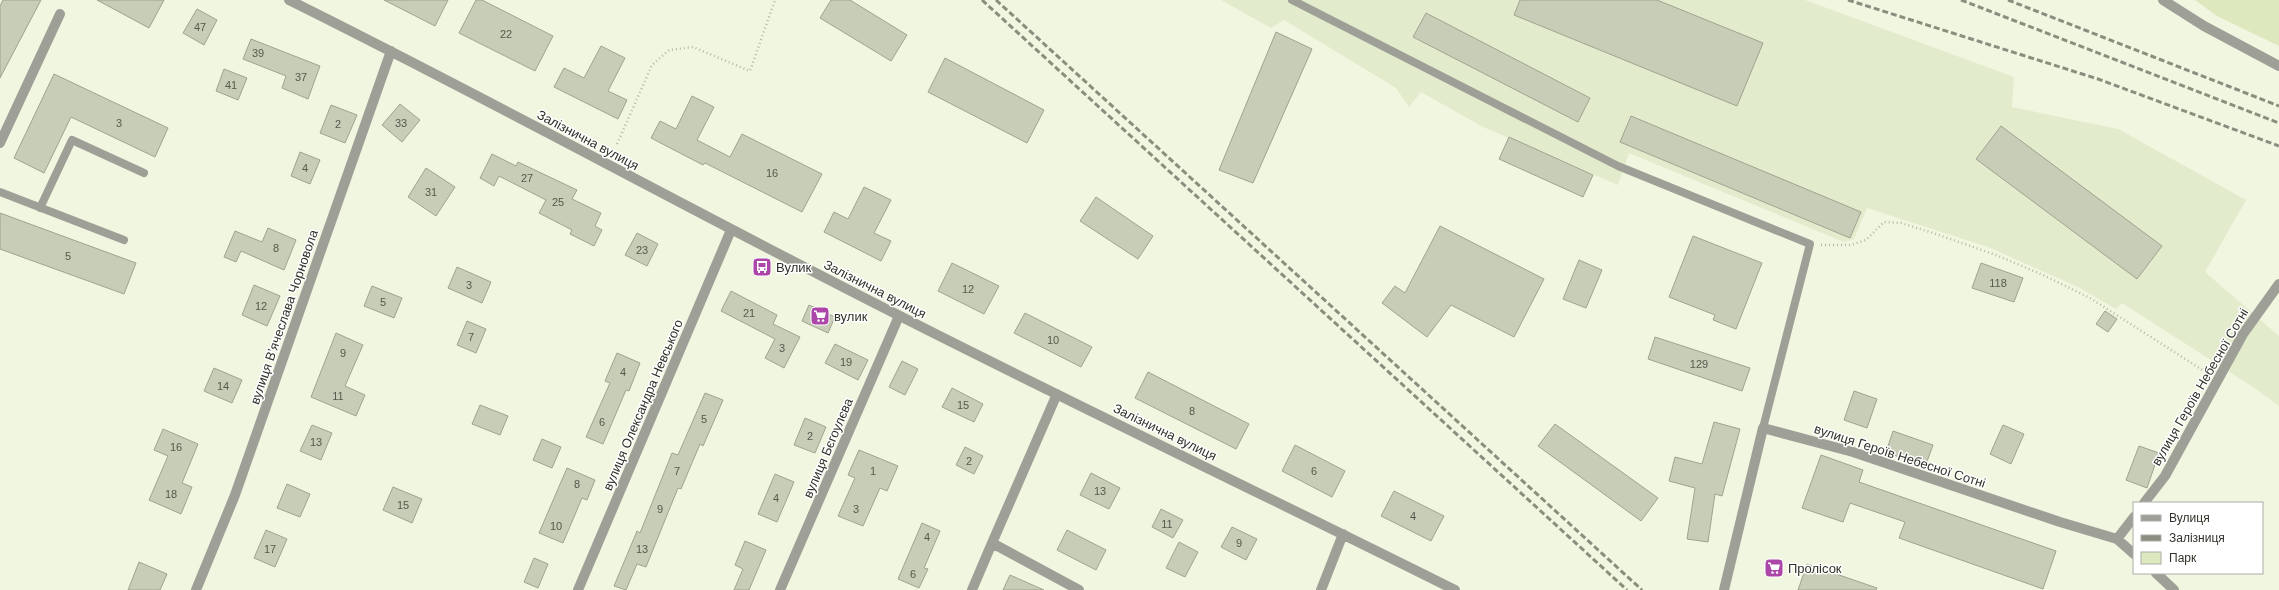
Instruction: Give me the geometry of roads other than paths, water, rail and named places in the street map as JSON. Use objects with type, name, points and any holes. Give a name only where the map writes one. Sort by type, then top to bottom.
[{"type":"street","name":"Залізнична вулиця","points":[[289,0],[391,51],[731,230],[899,316],[1455,590]]},
{"type":"street","points":[[2163,0],[2211,30],[2279,66]]},
{"type":"street","points":[[0,143],[2,132],[60,14]]},
{"type":"street","name":"вулиця Вʼячеслава Чорновола","points":[[196,590],[235,495],[391,51]]},
{"type":"street","name":"вулиця Олександра Невського","points":[[578,590],[731,230]]},
{"type":"street","name":"вулиця Героїв Небесної Сотні","points":[[2145,502],[2165,476],[2243,334],[2279,284]]},
{"type":"street","name":"вулиця Бєгоулєва","points":[[780,590],[899,316]]},
{"type":"street","points":[[972,590],[1057,394]]},
{"type":"street","points":[[1724,590],[1763,428]]},
{"type":"street","name":"вулиця Героїв Небесної Сотні","points":[[1763,428],[1853,452],[2117,540],[2133,553]]},
{"type":"street","points":[[2117,540],[2133,518]]},
{"type":"street","points":[[1321,590],[1343,534]]},
{"type":"street","points":[[992,543],[1080,590]]},
{"type":"street","points":[[2157,574],[2174,590]]},
{"type":"lane","points":[[1292,0],[1618,166],[1810,244],[1763,428]]},
{"type":"lane","points":[[40,208],[72,140],[144,173]]},
{"type":"lane","points":[[0,192],[124,240]]},
{"type":"railway","points":[[982,0],[1627,590]]},
{"type":"railway","points":[[996,0],[1642,590]]},
{"type":"railway","points":[[1848,0],[2098,79],[2279,146]]},
{"type":"railway","points":[[1961,0],[2279,123]]},
{"type":"railway","points":[[2008,0],[2279,106]]},
{"type":"place","name":"Вулик","points":[[762,267]]},
{"type":"place","name":"вулик","points":[[820,316]]},
{"type":"place","name":"Пролісок","points":[[1774,568]]}]
